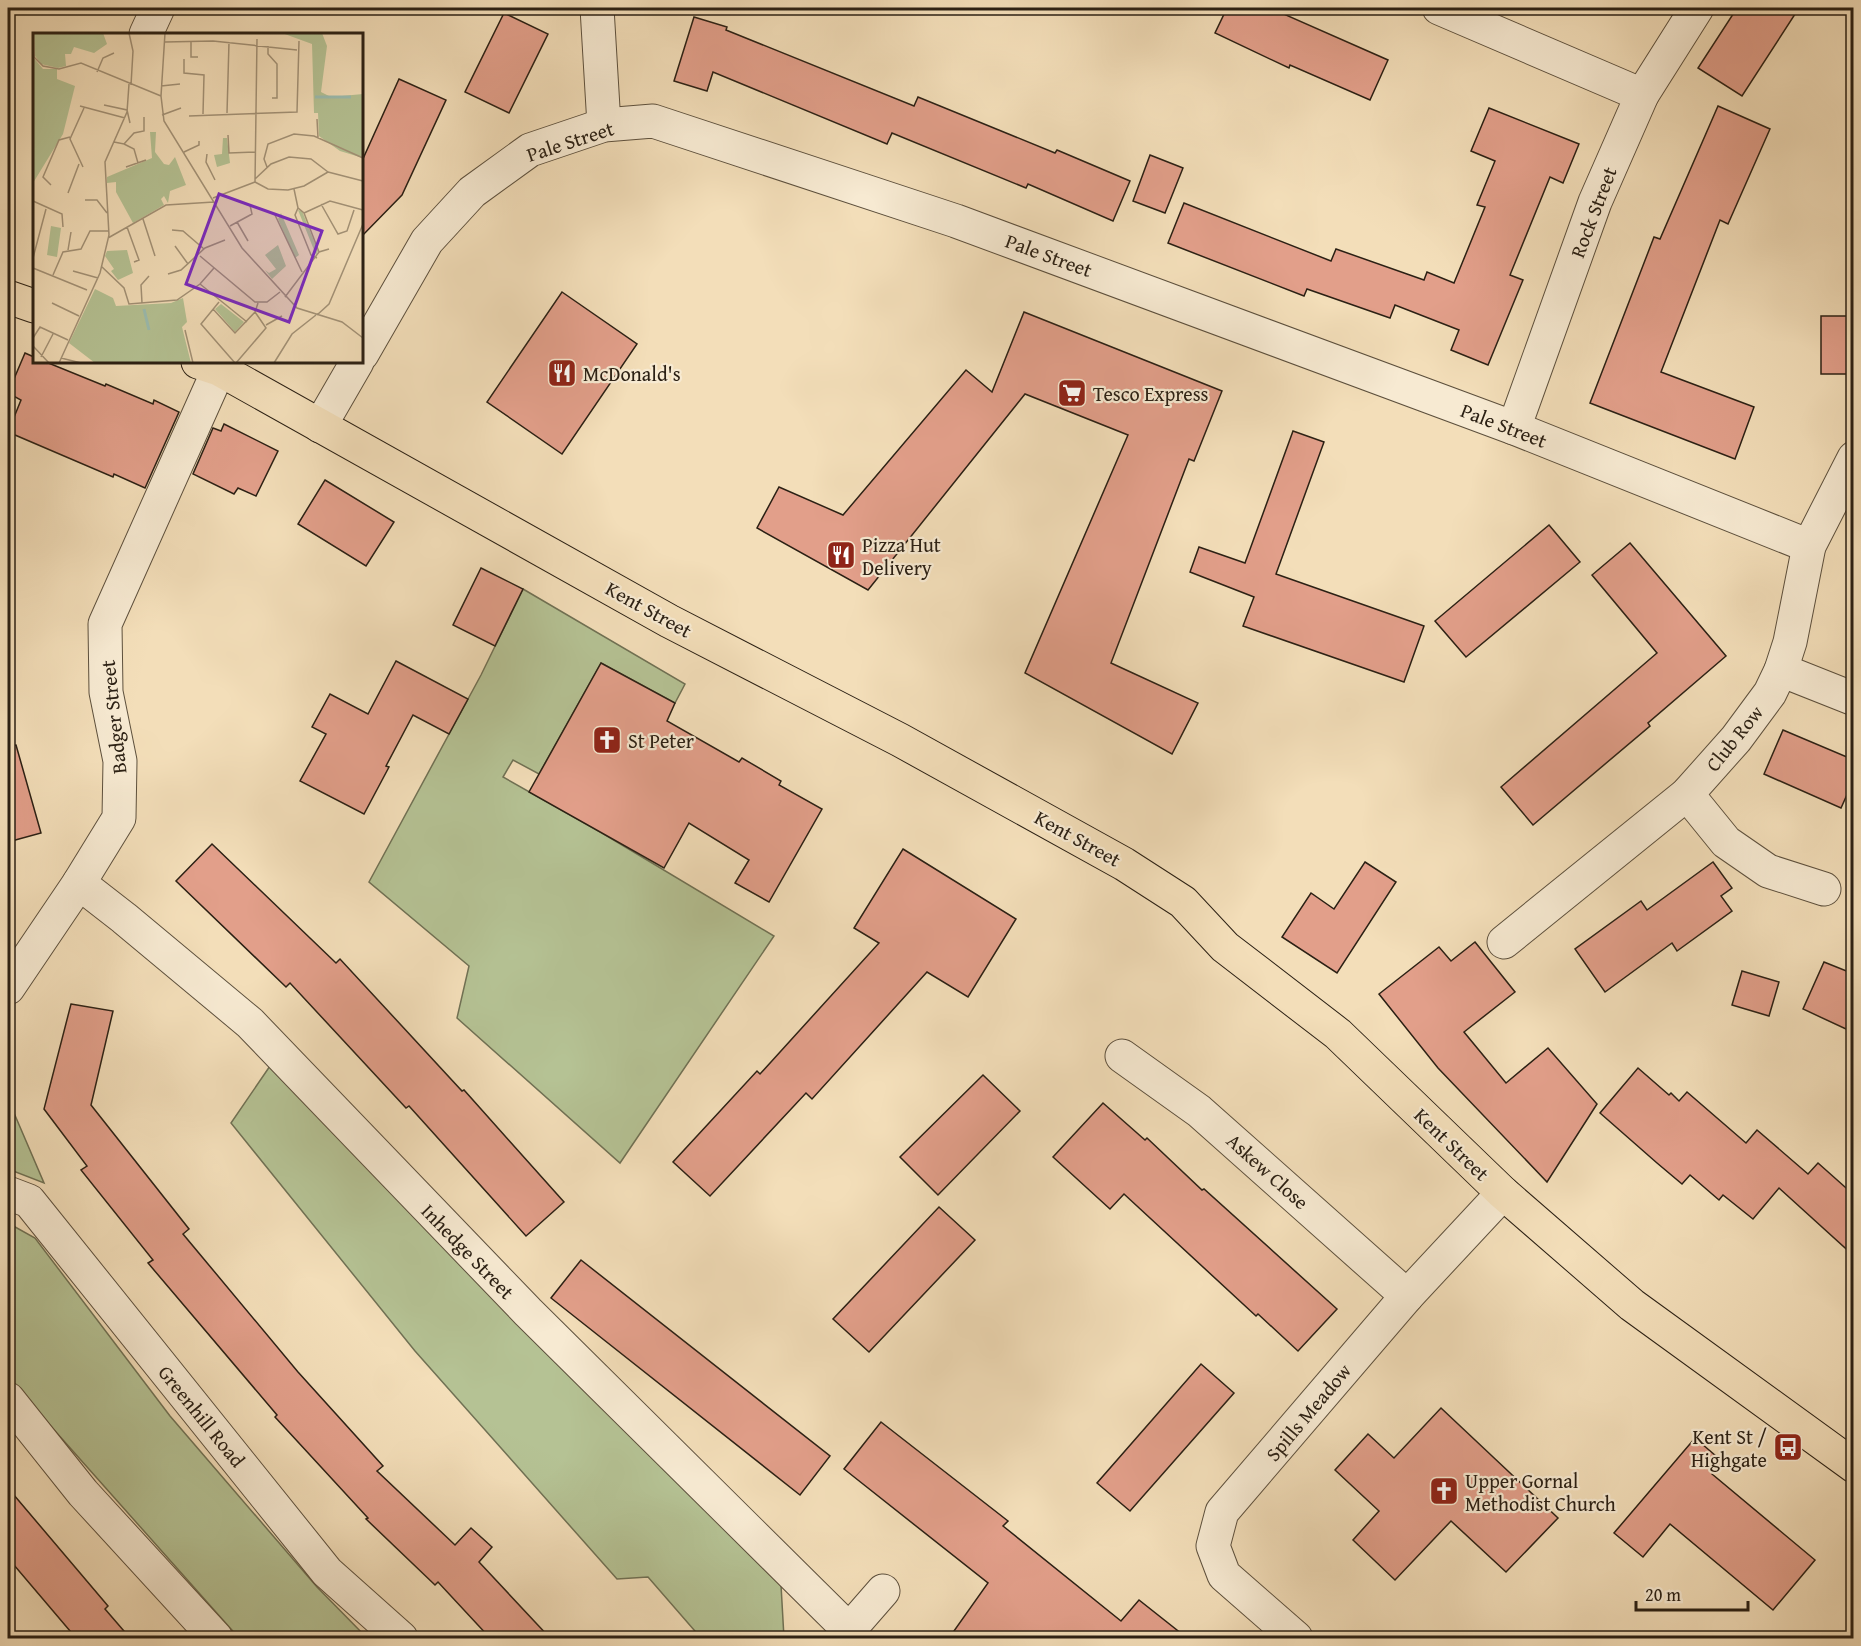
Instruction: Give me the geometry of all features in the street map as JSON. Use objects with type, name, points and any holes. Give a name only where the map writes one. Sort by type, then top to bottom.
[{"type":"main road","points":[[8,297],[33,306]]},
{"type":"main road","name":"Kent Street","points":[[209,365],[669,621],[920,751],[1124,864],[1183,902],[1225,947],[1338,1034],[1503,1193],[1632,1305],[1854,1466]]},
{"type":"street","points":[[147,33],[158,8]]},
{"type":"street","points":[[597,8],[604,125]]},
{"type":"street","points":[[1439,8],[1642,95]]},
{"type":"street","name":"Rock Street","points":[[1514,429],[1595,202],[1642,95],[1697,8]]},
{"type":"street","name":"Pale Street","points":[[363,352],[427,241],[472,192],[530,150],[604,125],[653,121],[956,221],[1514,429],[1809,546]]},
{"type":"street","points":[[320,426],[356,363]]},
{"type":"street","name":"Badger Street","points":[[8,988],[79,883],[119,818],[120,761],[106,692],[105,624],[209,365]]},
{"type":"street","name":"Club Row","points":[[1504,942],[1687,794],[1736,739],[1770,693],[1782,670],[1790,642],[1809,546],[1854,458]]},
{"type":"street","points":[[1782,670],[1854,699]]},
{"type":"street","points":[[1687,794],[1726,842],[1734,848],[1768,871],[1824,889]]},
{"type":"street","name":"Inhedge Street","points":[[79,883],[250,1023],[528,1312],[846,1634],[884,1591]]},
{"type":"street","name":"Askew Close","points":[[1122,1056],[1199,1111],[1407,1296]]},
{"type":"street","name":"Greenhill Road","points":[[8,1193],[29,1201],[327,1572],[401,1638]]},
{"type":"street","name":"Spills Meadow","points":[[1296,1638],[1224,1575],[1213,1546],[1222,1512],[1407,1296],[1503,1193]]},
{"type":"street","points":[[8,1399],[83,1493],[216,1638]]},
{"type":"green space","points":[[523,589],[685,684],[675,703],[601,663],[539,774],[513,760],[503,777],[774,936],[620,1163],[457,1018],[469,966],[369,882],[481,675]]},
{"type":"green space","points":[[270,1066],[781,1585],[784,1638],[701,1638],[648,1577],[617,1579],[415,1351],[231,1123]]},
{"type":"green space","points":[[8,1099],[44,1183],[8,1169]]},
{"type":"green space","points":[[8,1223],[35,1238],[170,1416],[317,1587],[367,1638],[239,1638],[8,1378]]},
{"type":"building","points":[[1227,8],[1270,8],[1388,60],[1370,100],[1290,65],[1289,68],[1215,33]]},
{"type":"building","points":[[1737,8],[1799,8],[1742,96],[1698,68]]},
{"type":"building","points":[[504,13],[548,34],[509,113],[465,92]]},
{"type":"building","points":[[694,17],[727,27],[726,30],[914,106],[918,97],[1055,153],[1057,150],[1130,181],[1113,221],[1028,184],[1026,188],[892,133],[887,144],[713,72],[707,91],[674,81]]},
{"type":"building","points":[[399,79],[446,100],[402,195],[363,235],[363,159]]},
{"type":"building","points":[[1718,106],[1770,129],[1728,224],[1720,220],[1661,372],[1754,407],[1735,459],[1590,403],[1654,237],[1660,239]]},
{"type":"building","points":[[1489,108],[1579,144],[1563,183],[1550,177],[1510,275],[1523,280],[1488,365],[1451,350],[1459,330],[1395,305],[1390,318],[1307,289],[1304,296],[1168,243],[1184,203],[1331,261],[1336,249],[1424,280],[1427,272],[1454,283],[1485,207],[1477,205],[1495,161],[1471,151]]},
{"type":"building","points":[[1150,155],[1183,168],[1165,213],[1133,201]]},
{"type":"building","name":"McDonald's","points":[[562,292],[637,344],[562,454],[487,402]]},
{"type":"building","points":[[1024,312],[1222,391],[1194,461],[1189,459],[1111,663],[1198,703],[1172,754],[1025,673],[1128,435],[1025,394],[868,590],[757,528],[779,487],[843,515],[966,370],[992,392]]},
{"type":"building","points":[[1821,316],[1854,316],[1854,374],[1821,374]]},
{"type":"building","points":[[25,353],[33,357],[33,363],[48,363],[153,404],[154,400],[179,412],[145,488],[114,474],[113,477],[8,432],[21,400],[8,393]]},
{"type":"building","points":[[224,424],[278,451],[256,496],[238,488],[234,494],[193,474],[213,428],[221,431]]},
{"type":"building","points":[[1293,431],[1324,442],[1276,574],[1424,626],[1404,682],[1243,626],[1254,597],[1190,572],[1199,547],[1245,563]]},
{"type":"building","points":[[325,480],[394,522],[366,566],[298,524]]},
{"type":"building","points":[[1549,525],[1580,562],[1466,657],[1435,621]]},
{"type":"building","points":[[1630,543],[1726,656],[1648,723],[1650,726],[1533,825],[1501,787],[1657,653],[1592,575]]},
{"type":"building","points":[[481,568],[523,589],[495,646],[453,625]]},
{"type":"building","points":[[396,661],[468,699],[449,734],[413,715],[364,814],[300,781],[326,734],[312,727],[330,694],[368,714]]},
{"type":"building","points":[[601,663],[675,703],[667,721],[739,762],[742,758],[781,781],[779,785],[822,809],[769,902],[735,883],[749,860],[689,823],[664,868],[529,792]]},
{"type":"building","points":[[1783,730],[1854,760],[1854,779],[1841,808],[1764,774]]},
{"type":"building","points":[[16,745],[41,833],[8,842],[8,746]]},
{"type":"building","points":[[212,844],[336,963],[340,959],[462,1091],[464,1090],[564,1202],[526,1236],[409,1106],[406,1108],[290,983],[286,987],[176,881]]},
{"type":"building","points":[[903,849],[1016,919],[968,997],[927,972],[812,1099],[806,1093],[710,1196],[673,1162],[757,1071],[760,1074],[879,943],[854,928]]},
{"type":"building","points":[[1365,862],[1396,882],[1337,973],[1282,937],[1311,893],[1334,909]]},
{"type":"building","points":[[1713,862],[1732,888],[1721,896],[1732,911],[1677,951],[1672,943],[1605,992],[1575,949],[1641,901],[1647,910]]},
{"type":"building","points":[[1475,942],[1515,992],[1464,1032],[1506,1083],[1548,1048],[1597,1104],[1547,1182],[1438,1068],[1379,994],[1439,947],[1451,961]]},
{"type":"building","points":[[1824,962],[1854,974],[1854,1013],[1846,1029],[1803,1009]]},
{"type":"building","points":[[1742,971],[1779,982],[1769,1016],[1732,1005]]},
{"type":"building","points":[[71,1004],[113,1011],[91,1105],[189,1229],[183,1234],[298,1372],[383,1466],[377,1471],[455,1545],[471,1528],[492,1547],[479,1562],[550,1638],[490,1638],[438,1582],[435,1585],[366,1519],[368,1518],[275,1417],[277,1415],[148,1263],[153,1260],[81,1170],[87,1166],[44,1109]]},
{"type":"building","points":[[1638,1068],[1679,1101],[1687,1092],[1746,1143],[1757,1130],[1808,1174],[1818,1163],[1854,1195],[1854,1256],[1779,1188],[1753,1219],[1723,1195],[1719,1200],[1690,1175],[1682,1184],[1657,1163],[1600,1113]]},
{"type":"building","points":[[983,1075],[1020,1111],[938,1195],[900,1157]]},
{"type":"building","points":[[1103,1103],[1145,1140],[1147,1138],[1202,1190],[1204,1189],[1337,1309],[1298,1351],[1258,1314],[1256,1316],[1124,1194],[1110,1209],[1053,1157]]},
{"type":"building","points":[[939,1207],[975,1240],[869,1352],[833,1319]]},
{"type":"building","points":[[581,1260],[830,1456],[800,1495],[551,1298]]},
{"type":"building","points":[[1201,1364],[1234,1393],[1130,1511],[1097,1483]]},
{"type":"building","name":"Upper Gornal Methodist Church","points":[[1441,1408],[1558,1518],[1506,1572],[1451,1521],[1395,1580],[1353,1540],[1379,1511],[1335,1470],[1368,1434],[1394,1458]]},
{"type":"building","points":[[881,1422],[1008,1521],[1003,1526],[1121,1621],[1139,1600],[1187,1638],[949,1638],[988,1583],[844,1469]]},
{"type":"building","points":[[1695,1438],[1723,1462],[1712,1474],[1815,1560],[1773,1610],[1670,1524],[1643,1557],[1614,1533]]},
{"type":"building","points":[[8,1488],[108,1606],[105,1609],[130,1638],[76,1638],[8,1558]]},
{"type":"place","name":"McDonald's","points":[[562,373]]},
{"type":"place","name":"Tesco Express","points":[[1072,393]]},
{"type":"place","name":"Pizza Hut Delivery","points":[[841,555]]},
{"type":"place","name":"St Peter","points":[[607,740]]},
{"type":"place","name":"Kent St / Highgate","points":[[1788,1447]]},
{"type":"place","name":"Upper Gornal Methodist Church","points":[[1444,1491]]}]
